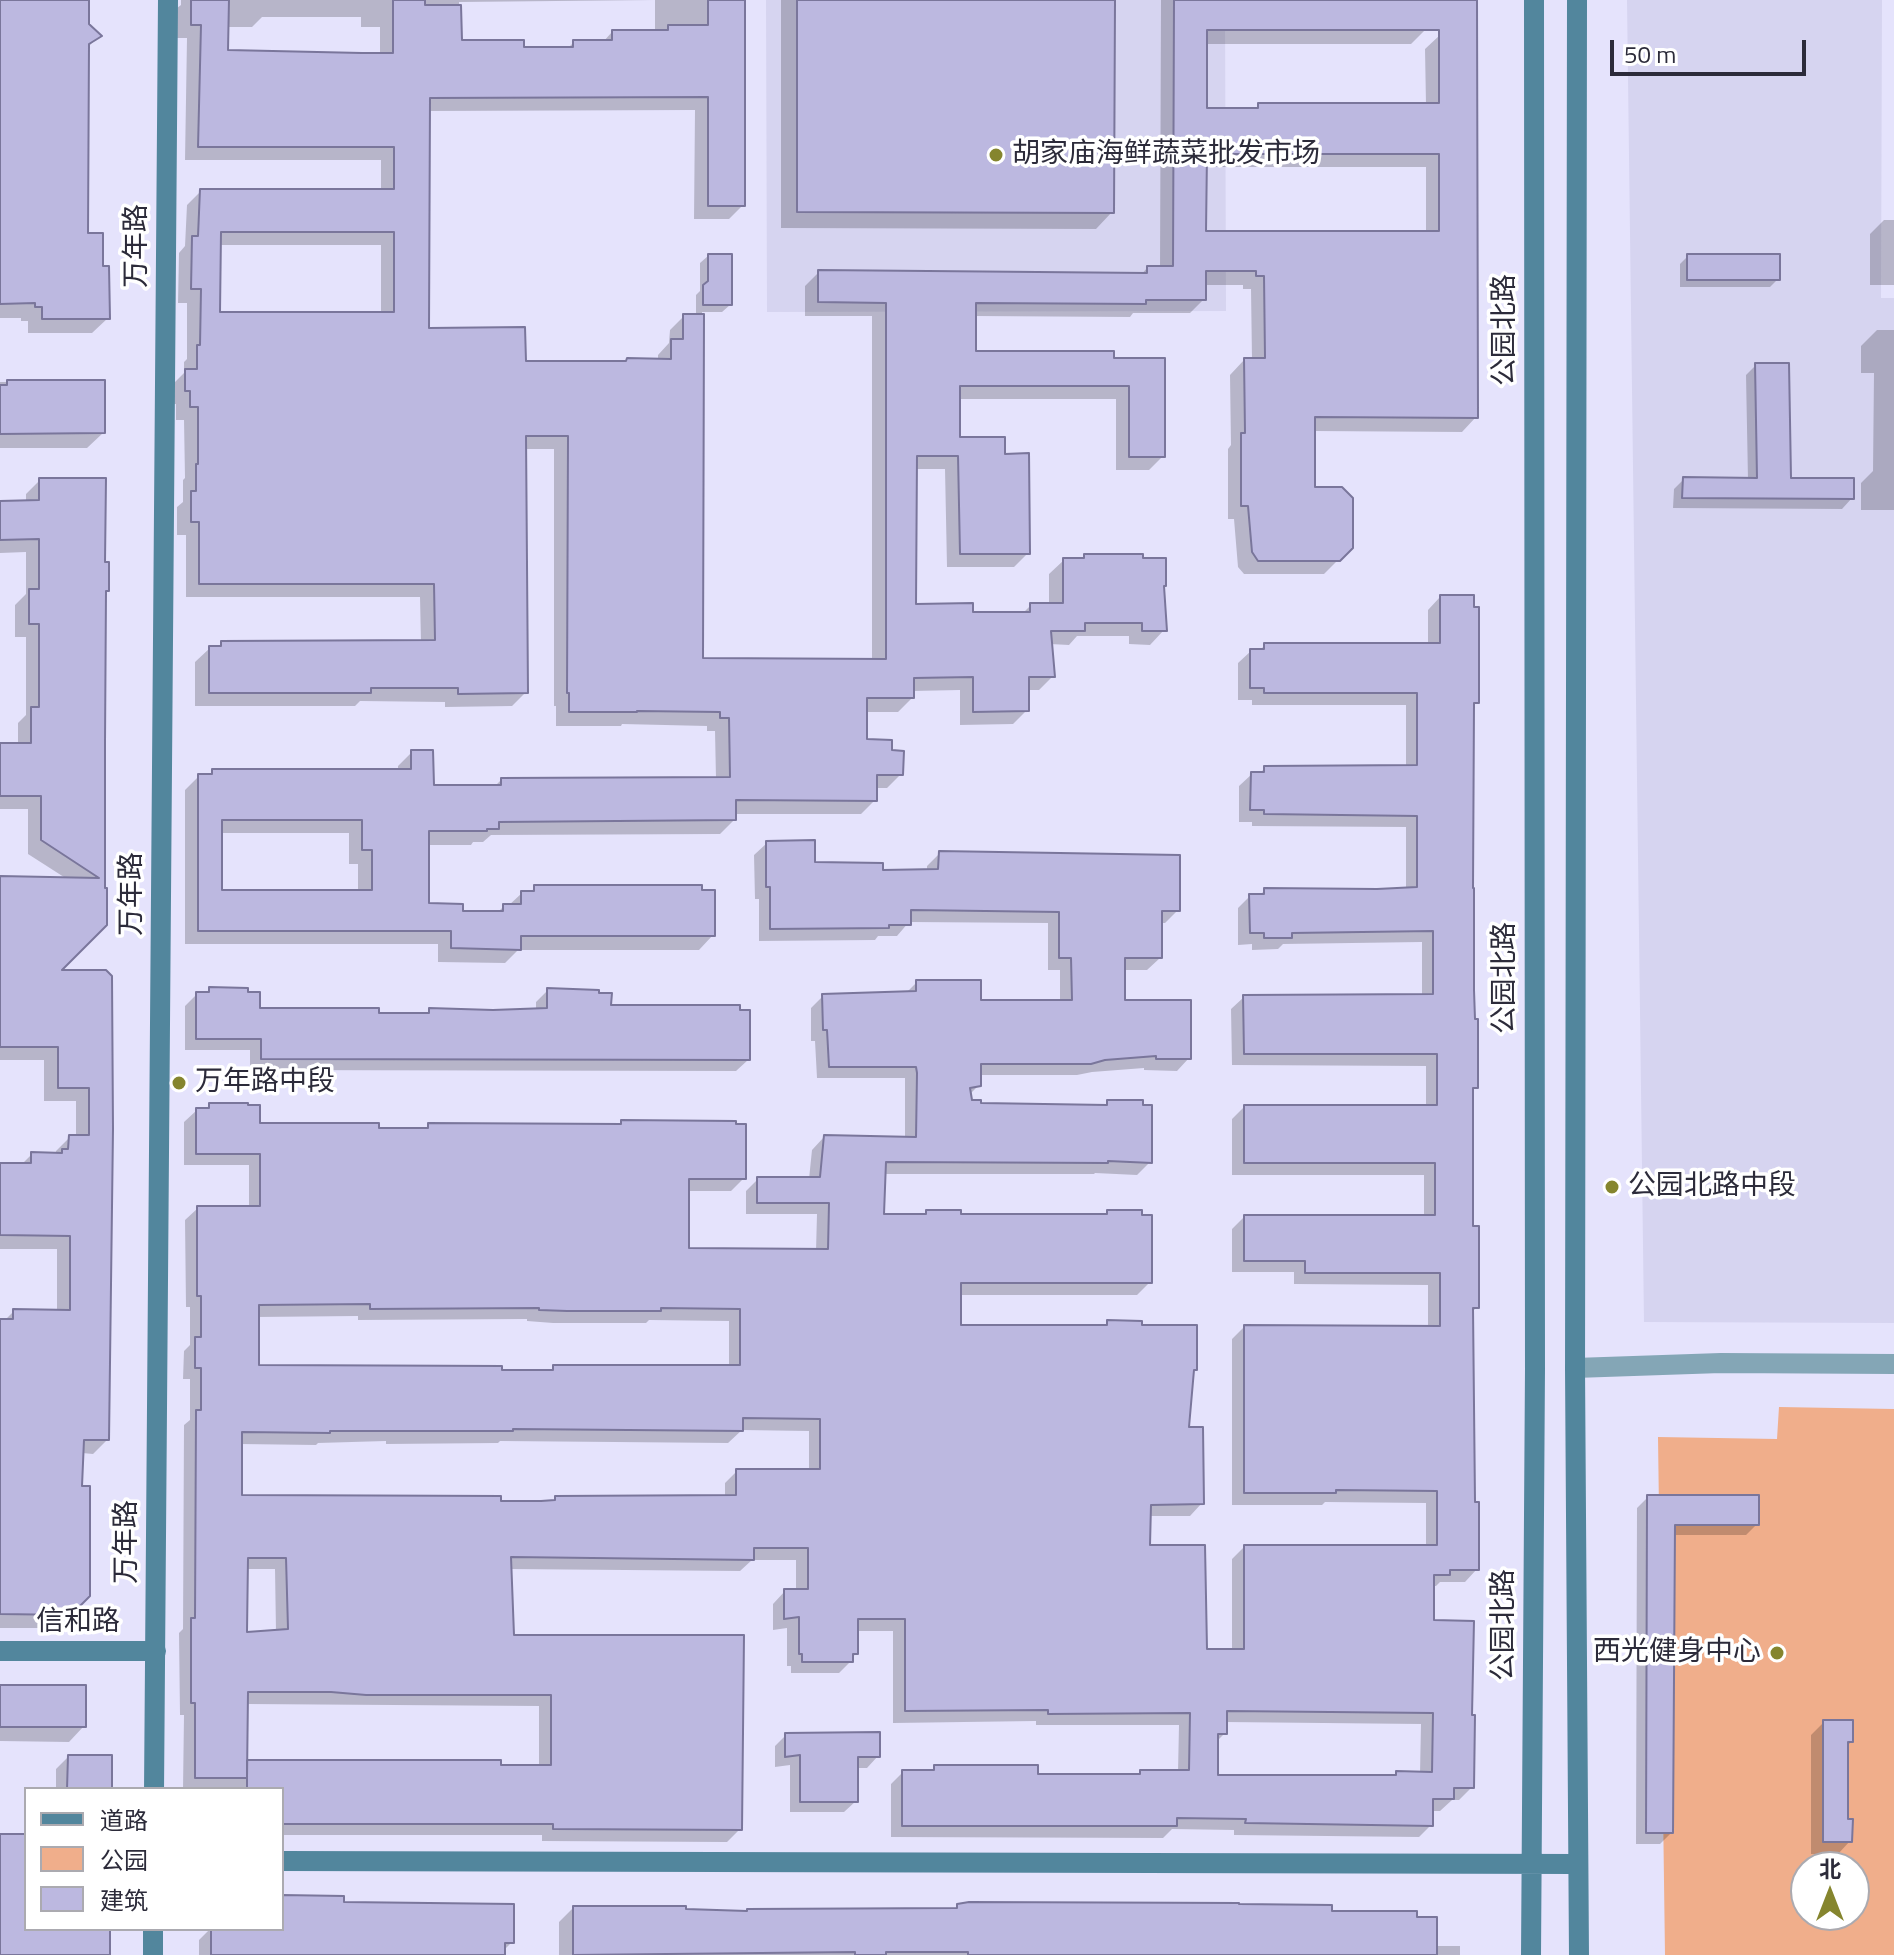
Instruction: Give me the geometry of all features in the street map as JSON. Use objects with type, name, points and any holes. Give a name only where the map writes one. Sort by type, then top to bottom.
[{"type":"main road","name":"万年路","points":[[154,1787],[168,0]]},
{"type":"main road","name":"公园北路","points":[[1531,1955],[1535,1368],[1534,0]]},
{"type":"main road","points":[[1577,0],[1575,1368],[1579,1955]]},
{"type":"main road","name":"信和路","points":[[0,1651],[156,1651]]},
{"type":"main road","points":[[284,1861],[1578,1864]]},
{"type":"main road","points":[[153,1931],[153,1955]]},
{"type":"street","points":[[1575,1368],[1721,1363],[1894,1364]]},
{"type":"shaded area","name":"胡家庙海鲜蔬菜批发市场","points":[[766,0],[1225,0],[1226,311],[767,312]]},
{"type":"shaded area","points":[[1627,0],[1882,0],[1881,298],[1894,298],[1894,1323],[1644,1322]]},
{"type":"green space","name":"西光健身中心","points":[[1779,1407],[1894,1409],[1894,1955],[1665,1955],[1658,1437],[1777,1439]]},
{"type":"building","points":[[0,0],[89,0],[89,24],[102,36],[89,44],[88,233],[103,233],[103,266],[109,266],[110,319],[42,319],[42,307],[35,307],[35,303],[0,304]]},
{"type":"building","points":[[191,0],[229,0],[228,50],[393,53],[393,0],[425,0],[425,5],[461,5],[462,40],[524,40],[524,47],[573,47],[573,40],[612,40],[612,30],[668,30],[668,25],[708,25],[708,0],[745,0],[745,206],[708,206],[708,97],[430,98],[429,328],[525,327],[526,361],[671,359],[671,339],[683,339],[683,314],[704,314],[703,658],[886,659],[886,303],[818,302],[818,270],[1147,273],[1147,266],[1173,266],[1174,0],[1477,0],[1478,418],[1315,417],[1315,487],[1342,487],[1353,498],[1353,548],[1340,561],[1258,561],[1252,552],[1248,506],[1241,506],[1241,433],[1245,433],[1244,358],[1265,358],[1264,276],[1256,276],[1256,271],[1206,271],[1206,300],[1146,300],[1146,304],[976,303],[976,351],[1114,351],[1114,358],[1165,358],[1165,457],[1129,457],[1129,386],[960,386],[960,437],[1005,437],[1005,454],[1029,453],[1030,554],[960,554],[958,456],[917,456],[916,604],[973,603],[973,612],[1030,612],[1030,603],[1063,603],[1063,558],[1084,558],[1084,554],[1143,554],[1143,558],[1166,558],[1167,631],[1142,631],[1142,623],[1085,623],[1085,631],[1051,631],[1055,677],[1029,677],[1029,711],[973,712],[973,677],[914,678],[914,698],[867,698],[867,739],[892,740],[892,750],[904,751],[903,775],[877,775],[877,801],[736,800],[736,820],[499,822],[499,829],[487,831],[429,831],[429,903],[463,904],[463,911],[503,911],[503,904],[521,904],[521,891],[534,891],[534,885],[702,885],[702,890],[715,890],[715,936],[521,936],[521,950],[451,948],[451,931],[198,931],[198,774],[212,774],[212,769],[411,769],[411,750],[433,750],[434,785],[501,785],[501,778],[730,777],[729,718],[720,718],[720,712],[569,712],[568,436],[526,436],[528,693],[458,694],[458,688],[371,688],[371,693],[209,693],[209,646],[221,646],[221,641],[435,640],[434,584],[199,584],[199,522],[191,522],[191,491],[196,491],[198,464],[198,407],[190,407],[190,391],[185,391],[185,369],[197,369],[197,345],[200,345],[201,289],[191,289],[192,236],[198,236],[200,189],[394,189],[394,147],[198,147],[201,25],[191,25]],"holes":[[[1207,30],[1439,30],[1439,103],[1258,103],[1258,108],[1207,108]],[[1207,154],[1439,154],[1439,231],[1206,231]],[[221,232],[394,232],[394,312],[220,312]],[[222,820],[362,820],[362,850],[372,850],[372,890],[222,890]]]},
{"type":"building","points":[[797,0],[1115,0],[1114,213],[797,212]]},
{"type":"building","points":[[708,254],[732,254],[732,305],[703,305],[703,285],[708,281]]},
{"type":"building","points":[[1687,254],[1780,254],[1780,280],[1687,280]]},
{"type":"building","points":[[1755,363],[1789,363],[1791,478],[1854,478],[1854,499],[1682,498],[1683,477],[1757,478]]},
{"type":"building","points":[[7,380],[105,380],[105,433],[0,434],[0,385],[7,385]]},
{"type":"building","points":[[39,478],[106,478],[105,562],[109,562],[105,743],[107,925],[62,970],[106,970],[112,976],[109,1440],[84,1440],[82,1486],[90,1486],[90,1596],[71,1615],[0,1614],[0,1319],[13,1319],[13,1309],[70,1310],[70,1236],[0,1235],[0,1163],[31,1163],[31,1152],[62,1153],[62,1149],[68,1149],[69,1135],[89,1135],[89,1088],[58,1088],[58,1047],[0,1047],[0,876],[99,878],[41,840],[41,796],[0,796],[0,743],[31,743],[31,707],[39,707],[39,624],[29,624],[29,589],[39,589],[39,539],[0,540],[0,501],[39,500]]},
{"type":"building","points":[[1440,595],[1474,595],[1474,607],[1479,607],[1479,703],[1474,703],[1474,990],[1475,1019],[1478,1019],[1478,1088],[1473,1088],[1473,1226],[1479,1226],[1479,1308],[1473,1308],[1475,1502],[1479,1502],[1479,1570],[1450,1570],[1450,1575],[1434,1575],[1434,1620],[1474,1621],[1474,1788],[1454,1788],[1454,1799],[1433,1799],[1433,1826],[1245,1823],[1246,1819],[1177,1818],[1177,1826],[902,1826],[902,1770],[934,1770],[934,1765],[1038,1765],[1038,1774],[1140,1774],[1140,1770],[1189,1770],[1190,1713],[905,1711],[905,1619],[858,1619],[858,1654],[853,1654],[853,1662],[802,1662],[802,1654],[799,1654],[799,1617],[784,1619],[784,1589],[808,1589],[808,1548],[754,1548],[754,1560],[511,1557],[514,1635],[744,1635],[742,1830],[553,1829],[553,1824],[284,1824],[284,1787],[247,1787],[247,1778],[195,1778],[191,1618],[195,1618],[196,1410],[201,1410],[201,1368],[195,1368],[195,1337],[201,1337],[201,1296],[197,1296],[197,1206],[260,1206],[260,1154],[196,1154],[196,1108],[209,1108],[209,1103],[248,1103],[260,1105],[260,1123],[379,1123],[379,1128],[428,1128],[428,1123],[736,1121],[736,1124],[746,1124],[746,1179],[689,1179],[689,1248],[828,1249],[829,1203],[757,1203],[757,1177],[820,1177],[824,1135],[916,1137],[917,1073],[916,1067],[829,1067],[827,1030],[823,1030],[822,994],[916,991],[916,980],[981,980],[981,1000],[1072,1000],[1071,958],[1059,958],[1059,912],[911,910],[911,925],[889,925],[889,928],[770,929],[766,841],[815,840],[815,862],[883,863],[883,870],[938,869],[939,851],[1180,855],[1180,911],[1162,911],[1162,958],[1125,958],[1125,1000],[1191,1000],[1191,1059],[1156,1059],[1156,1056],[1091,1064],[981,1064],[981,1086],[970,1088],[972,1100],[981,1100],[981,1103],[1107,1105],[1107,1100],[1143,1100],[1143,1105],[1152,1105],[1152,1163],[886,1162],[884,1214],[961,1210],[961,1214],[1107,1214],[1107,1210],[1142,1210],[1142,1215],[1152,1215],[1152,1283],[961,1283],[961,1325],[1107,1325],[1107,1320],[1142,1321],[1142,1325],[1197,1325],[1197,1370],[1194,1370],[1189,1427],[1203,1427],[1204,1504],[1151,1505],[1150,1545],[1205,1545],[1207,1649],[1244,1649],[1244,1545],[1437,1545],[1437,1491],[1244,1493],[1244,1325],[1440,1326],[1440,1273],[1305,1273],[1305,1261],[1244,1261],[1244,1215],[1435,1215],[1435,1163],[1244,1163],[1244,1105],[1437,1105],[1437,1054],[1244,1054],[1243,995],[1433,994],[1433,931],[1292,933],[1292,938],[1264,938],[1264,933],[1250,933],[1249,894],[1264,894],[1264,888],[1417,887],[1417,816],[1264,814],[1264,810],[1250,810],[1251,772],[1264,772],[1264,766],[1417,765],[1417,693],[1264,693],[1264,688],[1250,688],[1250,649],[1264,649],[1264,643],[1440,643]],"holes":[[[370,1304],[370,1309],[740,1309],[740,1365],[553,1365],[553,1370],[502,1370],[502,1366],[259,1365],[259,1305]],[[743,1418],[820,1419],[820,1469],[736,1469],[736,1495],[555,1496],[555,1500],[541,1501],[501,1501],[501,1496],[242,1495],[242,1432],[513,1429],[743,1431]],[[248,1558],[286,1558],[288,1629],[247,1632]],[[248,1692],[366,1695],[551,1695],[551,1765],[501,1765],[501,1760],[247,1760]],[[1227,1711],[1433,1713],[1432,1772],[1396,1771],[1396,1775],[1218,1775],[1218,1734],[1227,1734]]]},
{"type":"building","points":[[209,987],[248,988],[248,992],[260,992],[260,1008],[379,1008],[379,1013],[429,1013],[429,1008],[547,1008],[547,988],[612,993],[611,1005],[740,1005],[740,1010],[750,1010],[750,1060],[261,1059],[261,1039],[196,1039],[196,992],[209,992]]},
{"type":"building","points":[[1647,1495],[1759,1495],[1759,1525],[1675,1525],[1673,1833],[1646,1833]]},
{"type":"building","points":[[0,1685],[86,1685],[86,1727],[0,1727]]},
{"type":"building","points":[[1823,1720],[1853,1720],[1853,1742],[1848,1742],[1848,1819],[1853,1819],[1852,1842],[1823,1842]]},
{"type":"building","points":[[880,1732],[880,1757],[858,1757],[858,1802],[800,1802],[800,1755],[785,1757],[785,1733]]},
{"type":"building","points":[[68,1755],[112,1755],[112,1787],[67,1787]]},
{"type":"building","points":[[0,1834],[24,1834],[24,1931],[110,1931],[110,1955],[0,1955]]},
{"type":"building","points":[[284,1895],[344,1896],[344,1902],[514,1904],[514,1943],[505,1943],[505,1955],[211,1955],[211,1931],[284,1931]]},
{"type":"building","points":[[1239,1903],[1332,1905],[1332,1911],[1417,1911],[1417,1917],[1437,1917],[1437,1955],[968,1955],[968,1952],[886,1952],[886,1955],[855,1955],[855,1952],[573,1955],[573,1906],[686,1906],[686,1909],[747,1911],[957,1908],[957,1904]]},
{"type":"place","name":"胡家庙海鲜蔬菜批发市场","points":[[996,155]]},
{"type":"place","name":"万年路中段","points":[[179,1083]]},
{"type":"place","name":"公园北路中段","points":[[1612,1187]]},
{"type":"place","name":"西光健身中心","points":[[1777,1653]]}]
